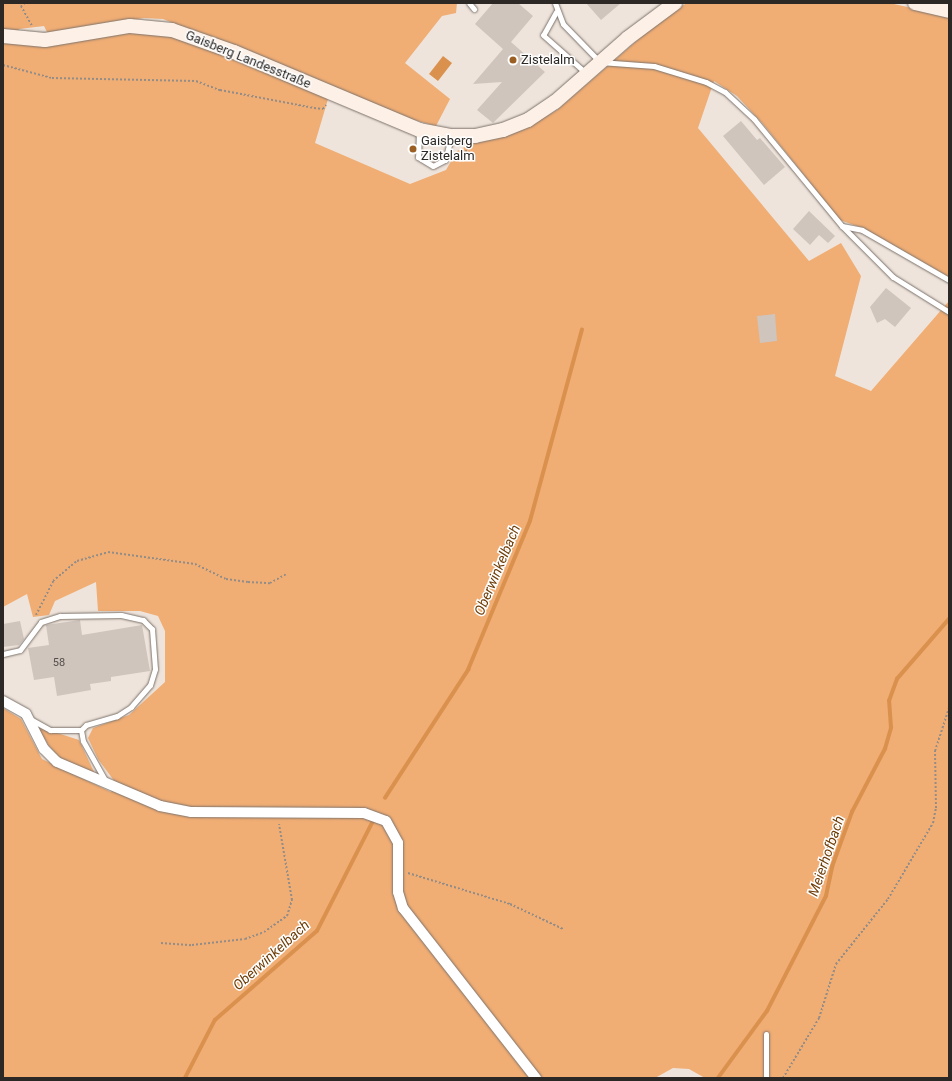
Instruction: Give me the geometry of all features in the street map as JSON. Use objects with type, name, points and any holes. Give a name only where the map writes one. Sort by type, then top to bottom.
[{"type":"main road","points":[[600,62],[675,3]]},
{"type":"main road","points":[[915,3],[949,11]]},
{"type":"main road","name":"Gaisberg Landesstraße","points":[[3,36],[45,40],[120,27],[168,29],[219,46],[420,130],[451,136],[503,130],[528,120],[555,102],[600,62]]},
{"type":"street","points":[[3,700],[18,707],[29,719],[53,759],[110,786],[182,811],[364,813],[379,817],[395,834],[399,898],[406,914],[536,1078]]},
{"type":"lane","points":[[469,3],[474,9]]},
{"type":"lane","points":[[555,3],[556,12],[564,24],[600,62],[654,66],[706,82],[725,92],[754,119],[842,226],[893,277],[949,312]]},
{"type":"lane","points":[[556,12],[543,35],[587,74]]},
{"type":"lane","points":[[420,130],[418,157],[433,166],[445,160],[451,136]]},
{"type":"lane","points":[[842,226],[862,230],[949,280]]},
{"type":"lane","points":[[3,654],[20,650],[42,622],[60,616],[121,615],[143,620],[152,629],[156,669],[150,685],[131,707],[117,716],[86,725],[81,730],[50,730],[29,719]]},
{"type":"lane","points":[[81,730],[83,741],[110,786]]},
{"type":"lane","points":[[766,1034],[766,1078]]},
{"type":"path","points":[[25,3],[22,6],[25,12],[45,40]]},
{"type":"path","points":[[3,64],[12,68],[52,78],[196,81],[220,90],[323,109],[332,94]]},
{"type":"path","points":[[32,634],[38,605],[53,581],[77,561],[108,552],[195,564],[226,579],[248,582],[270,583],[286,574]]},
{"type":"path","points":[[783,1078],[819,1018],[836,964],[888,899],[933,823],[936,808],[935,751],[949,708]]},
{"type":"path","points":[[161,943],[192,945],[245,938],[264,932],[287,916],[292,900],[285,844],[276,811]]},
{"type":"path","points":[[398,871],[510,904],[563,929]]},
{"type":"shaded area","points":[[3,3],[457,3],[456,13],[442,16],[405,63],[450,99],[436,126],[407,118],[163,19],[144,18],[48,34],[44,26],[19,29],[14,44],[54,45],[130,32],[179,38],[207,46],[328,99],[315,143],[410,184],[446,170],[457,151],[471,144],[494,139],[529,126],[557,110],[664,17],[687,3],[889,3],[949,16],[949,277],[865,229],[840,220],[763,124],[737,96],[714,81],[698,128],[809,261],[841,243],[861,276],[835,376],[871,391],[949,301],[949,1078],[705,1078],[689,1069],[673,1068],[655,1078],[3,1078],[3,708],[21,719],[42,759],[111,792],[115,782],[98,759],[88,738],[93,728],[129,715],[165,682],[165,631],[158,616],[140,611],[98,611],[96,582],[55,601],[49,615],[33,617],[27,594],[3,607]]},
{"type":"shaded area","points":[[443,56],[452,63],[438,81],[429,74]]},
{"type":"shaded area","points":[[42,728],[79,740],[95,774],[60,759],[49,746],[39,730]]},
{"type":"building","name":"Zistelalm","points":[[493,3],[518,3],[533,16],[511,42],[545,72],[493,123],[477,110],[502,82],[473,84],[503,49],[475,24]]},
{"type":"building","points":[[586,3],[621,3],[601,20]]},
{"type":"building","points":[[741,121],[757,140],[760,138],[785,167],[764,185],[723,136]]},
{"type":"building","points":[[809,211],[835,236],[828,243],[819,235],[810,245],[793,229]]},
{"type":"building","points":[[886,288],[911,308],[895,327],[885,319],[877,323],[870,307]]},
{"type":"building","points":[[775,314],[777,341],[760,343],[757,316]]},
{"type":"building","points":[[80,620],[82,635],[142,625],[150,671],[111,677],[111,681],[90,684],[91,690],[57,696],[54,677],[34,680],[28,648],[49,645],[46,625]]},
{"type":"building","points":[[20,621],[24,639],[19,645],[3,647],[3,624]]},
{"type":"waterway","name":"Oberwinkelbach","points":[[385,798],[468,670],[530,521],[582,330]]},
{"type":"waterway","name":"Meierhofbach","points":[[718,1078],[767,1011],[826,896],[832,867],[852,812],[885,749],[891,728],[889,701],[897,679],[949,619]]},
{"type":"waterway","name":"Oberwinkelbach","points":[[185,1078],[215,1020],[317,931],[374,819]]},
{"type":"place","name":"Zistelalm","points":[[513,60]]},
{"type":"place","name":"Gaisberg Zistelalm","points":[[413,149]]}]
